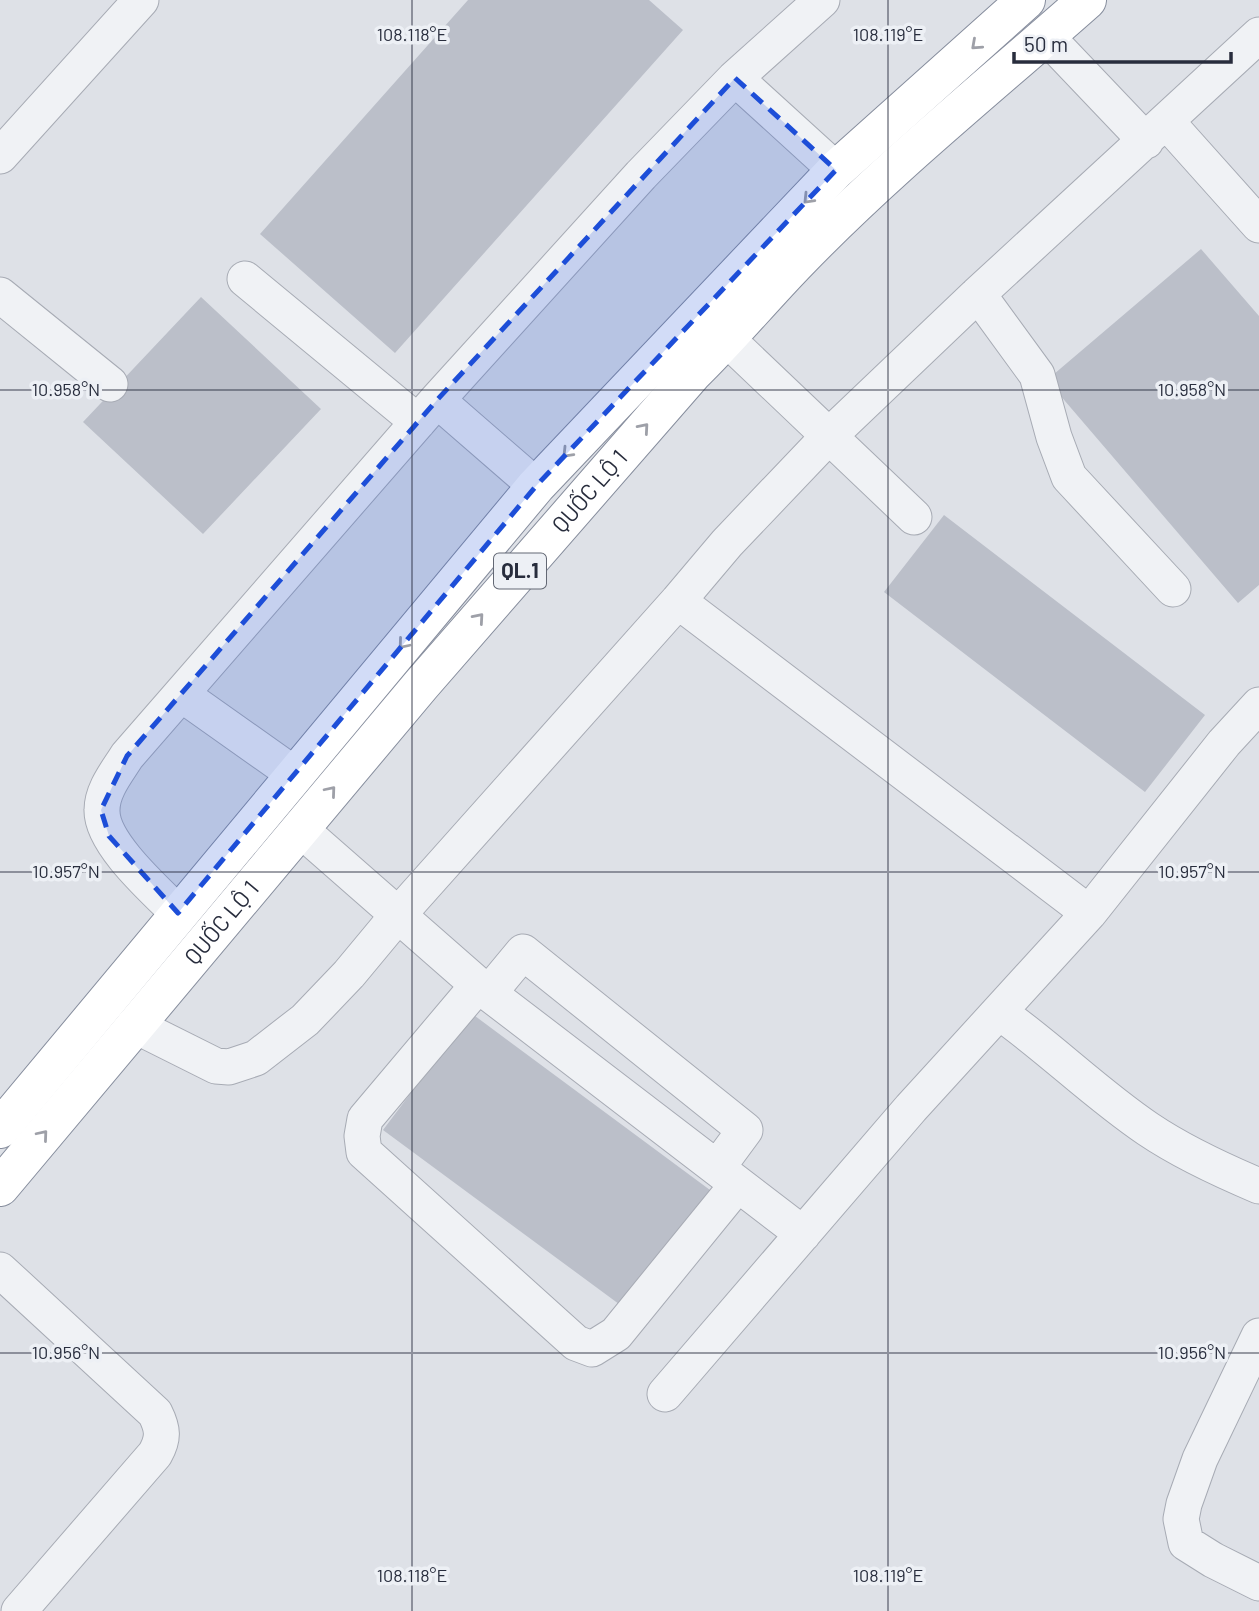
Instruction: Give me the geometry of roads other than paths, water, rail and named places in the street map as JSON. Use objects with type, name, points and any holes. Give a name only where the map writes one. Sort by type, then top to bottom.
[{"type":"highway","name":"QUỐC LỘ 1","points":[[0,1129],[293,774],[536,486],[836,170],[1026,0]]},
{"type":"highway","name":"QUỐC LỘ 1","points":[[0,1187],[300,829],[692,374],[798,261],[855,206],[1087,0]]},
{"type":"street","points":[[0,156],[141,0]]},
{"type":"street","points":[[178,913],[130,865],[109,836],[101,810],[108,787],[127,756],[428,411],[641,175],[734,78],[822,0]]},
{"type":"street","points":[[134,1025],[216,1066],[229,1068],[256,1058],[305,1020],[349,974],[727,543],[828,437],[978,294],[1259,35]]},
{"type":"street","points":[[1046,36],[1259,225]]},
{"type":"street","points":[[734,78],[836,170]]},
{"type":"street","points":[[244,279],[536,486]]},
{"type":"street","points":[[978,294],[1037,375],[1054,437],[1069,477],[1173,589]]},
{"type":"street","points":[[0,295],[110,384]]},
{"type":"street","points":[[727,339],[914,517]]},
{"type":"street","points":[[678,601],[1089,913]]},
{"type":"street","points":[[181,694],[293,774]]},
{"type":"street","points":[[665,1394],[803,1234],[1089,913],[1224,743],[1259,705]]},
{"type":"street","points":[[300,829],[483,989],[803,1234]]},
{"type":"street","points":[[523,952],[746,1130],[727,1176],[616,1334],[592,1349],[576,1343],[365,1152],[362,1136],[365,1119],[483,989],[523,952]]},
{"type":"street","points":[[999,1012],[1149,1130],[1219,1169],[1259,1185]]},
{"type":"street","points":[[0,1270],[155,1413],[162,1432],[162,1441],[155,1454],[19,1611]]},
{"type":"street","points":[[1257,1346],[1200,1459],[1181,1520],[1186,1543],[1259,1583]]}]
